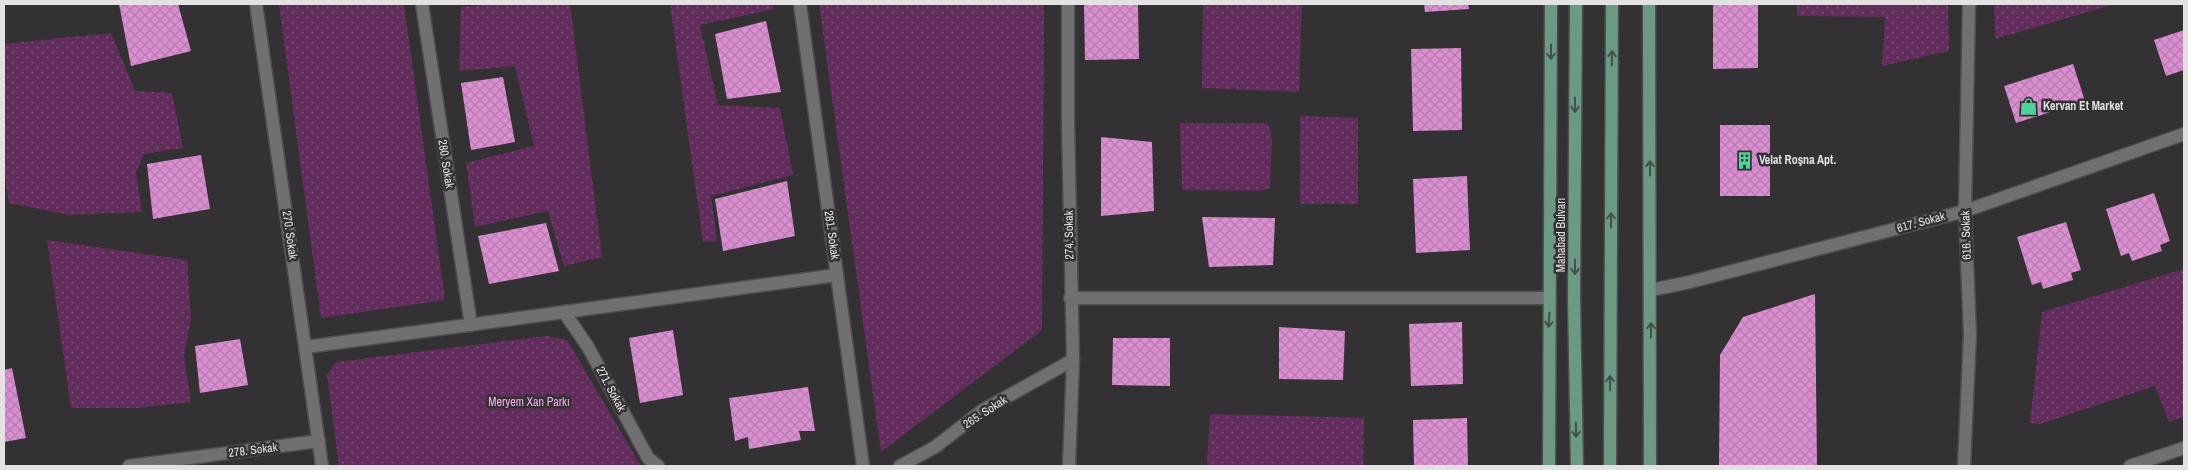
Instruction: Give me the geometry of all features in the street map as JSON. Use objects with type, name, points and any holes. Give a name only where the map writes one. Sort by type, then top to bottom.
[{"type":"main road","points":[[1549,466],[1548,322],[1550,298],[1551,4]]},
{"type":"main road","name":"Mahabad Bulvarı","points":[[1576,4],[1574,298],[1577,466]]},
{"type":"main road","points":[[1610,466],[1612,4]]},
{"type":"main road","points":[[1649,4],[1650,466]]},
{"type":"street","name":"270. Sokak","points":[[256,4],[322,466]]},
{"type":"street","name":"280. Sokak","points":[[422,4],[471,325]]},
{"type":"street","name":"281. Sokak","points":[[800,4],[862,466]]},
{"type":"street","name":"274. Sokak","points":[[1068,4],[1070,298],[1073,360],[1069,466]]},
{"type":"street","name":"616. Sokak","points":[[1964,466],[1970,334],[1965,211],[1969,4]]},
{"type":"street","name":"617. Sokak","points":[[1651,290],[1690,282],[1965,211],[2184,134]]},
{"type":"street","points":[[306,347],[837,275]]},
{"type":"street","points":[[1070,298],[1550,298]]},
{"type":"street","name":"271. Sokak","points":[[564,312],[588,347],[648,458],[658,466]]},
{"type":"street","name":"265. Sokak","points":[[900,466],[935,446],[983,410],[1073,360]]},
{"type":"street","name":"278. Sokak","points":[[129,466],[319,441]]},
{"type":"street","points":[[2130,466],[2184,448]]},
{"type":"green space","points":[[279,4],[404,4],[445,300],[321,318]]},
{"type":"green space","points":[[490,4],[570,4],[602,257],[564,266],[548,211],[475,227],[466,163],[534,146],[515,66],[459,71],[461,7]]},
{"type":"green space","points":[[670,4],[773,4],[774,9],[700,25],[718,105],[780,108],[793,175],[711,196],[717,241],[703,242]]},
{"type":"green space","points":[[819,4],[1044,4],[1042,330],[881,452]]},
{"type":"green space","points":[[1203,4],[1302,4],[1299,92],[1202,88]]},
{"type":"green space","points":[[1797,4],[1948,4],[1949,51],[1882,66],[1885,17],[1797,16]]},
{"type":"green space","points":[[1865,4],[1915,4],[1915,8],[1865,9]]},
{"type":"green space","points":[[1994,4],[2115,4],[1995,39]]},
{"type":"green space","points":[[111,33],[135,91],[172,93],[183,148],[144,154],[136,172],[142,212],[70,215],[9,203],[4,173],[4,44]]},
{"type":"green space","points":[[1300,116],[1358,118],[1358,204],[1300,204]]},
{"type":"green space","points":[[1180,123],[1265,123],[1270,128],[1272,142],[1270,188],[1261,191],[1182,190]]},
{"type":"green space","points":[[47,240],[187,260],[191,318],[184,356],[191,402],[138,408],[71,408]]},
{"type":"green space","points":[[2184,269],[2184,417],[2169,422],[2155,386],[2040,424],[2030,423],[2042,312]]},
{"type":"green space","name":"Meryem Xan Parkı","points":[[547,336],[567,340],[641,466],[339,466],[327,375],[336,362]]},
{"type":"green space","points":[[1210,414],[1364,418],[1363,466],[1207,466]]},
{"type":"building","points":[[119,4],[178,4],[191,51],[131,66]]},
{"type":"building","points":[[1084,4],[1138,4],[1139,59],[1085,60]]},
{"type":"building","points":[[1424,4],[1468,4],[1469,9],[1425,12]]},
{"type":"building","points":[[1713,4],[1758,4],[1758,68],[1713,69]]},
{"type":"building","points":[[766,21],[781,92],[727,99],[715,34]]},
{"type":"building","points":[[2184,30],[2184,70],[2166,76],[2154,40]]},
{"type":"building","points":[[1461,48],[1462,130],[1413,131],[1411,49]]},
{"type":"building","points":[[2073,64],[2085,101],[2016,123],[2004,86]]},
{"type":"building","points":[[503,77],[515,142],[471,150],[461,83]]},
{"type":"building","name":"Velat Roşna Apt.","points":[[1720,125],[1770,125],[1770,196],[1720,196]]},
{"type":"building","points":[[1101,137],[1152,142],[1154,211],[1101,216]]},
{"type":"building","points":[[201,155],[210,209],[153,219],[147,164]]},
{"type":"building","points":[[1467,176],[1470,250],[1416,253],[1413,179]]},
{"type":"building","points":[[787,181],[795,236],[723,251],[715,199]]},
{"type":"building","points":[[2154,193],[2170,241],[2160,245],[2162,251],[2132,261],[2129,253],[2121,256],[2106,209]]},
{"type":"building","points":[[1202,217],[1275,218],[1273,265],[1209,267]]},
{"type":"building","points":[[2066,222],[2081,270],[2071,273],[2073,280],[2043,289],[2041,282],[2032,285],[2017,237]]},
{"type":"building","points":[[546,223],[559,271],[489,284],[478,236]]},
{"type":"building","points":[[1815,294],[1817,466],[1719,466],[1720,355],[1743,317]]},
{"type":"building","points":[[1462,322],[1463,384],[1411,386],[1409,324]]},
{"type":"building","points":[[1279,327],[1345,331],[1343,380],[1279,379]]},
{"type":"building","points":[[673,330],[683,395],[640,403],[629,338]]},
{"type":"building","points":[[1113,338],[1170,338],[1170,386],[1112,385]]},
{"type":"building","points":[[240,339],[248,385],[200,393],[195,346]]},
{"type":"building","points":[[12,368],[26,438],[4,442],[4,370]]},
{"type":"building","points":[[808,387],[815,431],[799,431],[801,440],[749,449],[748,437],[735,441],[729,398]]},
{"type":"building","points":[[1467,418],[1468,466],[1414,466],[1413,420]]},
{"type":"place","name":"Kervan Et Market","points":[[2029,106]]},
{"type":"place","name":"Velat Roşna Apt.","points":[[1745,160]]}]
